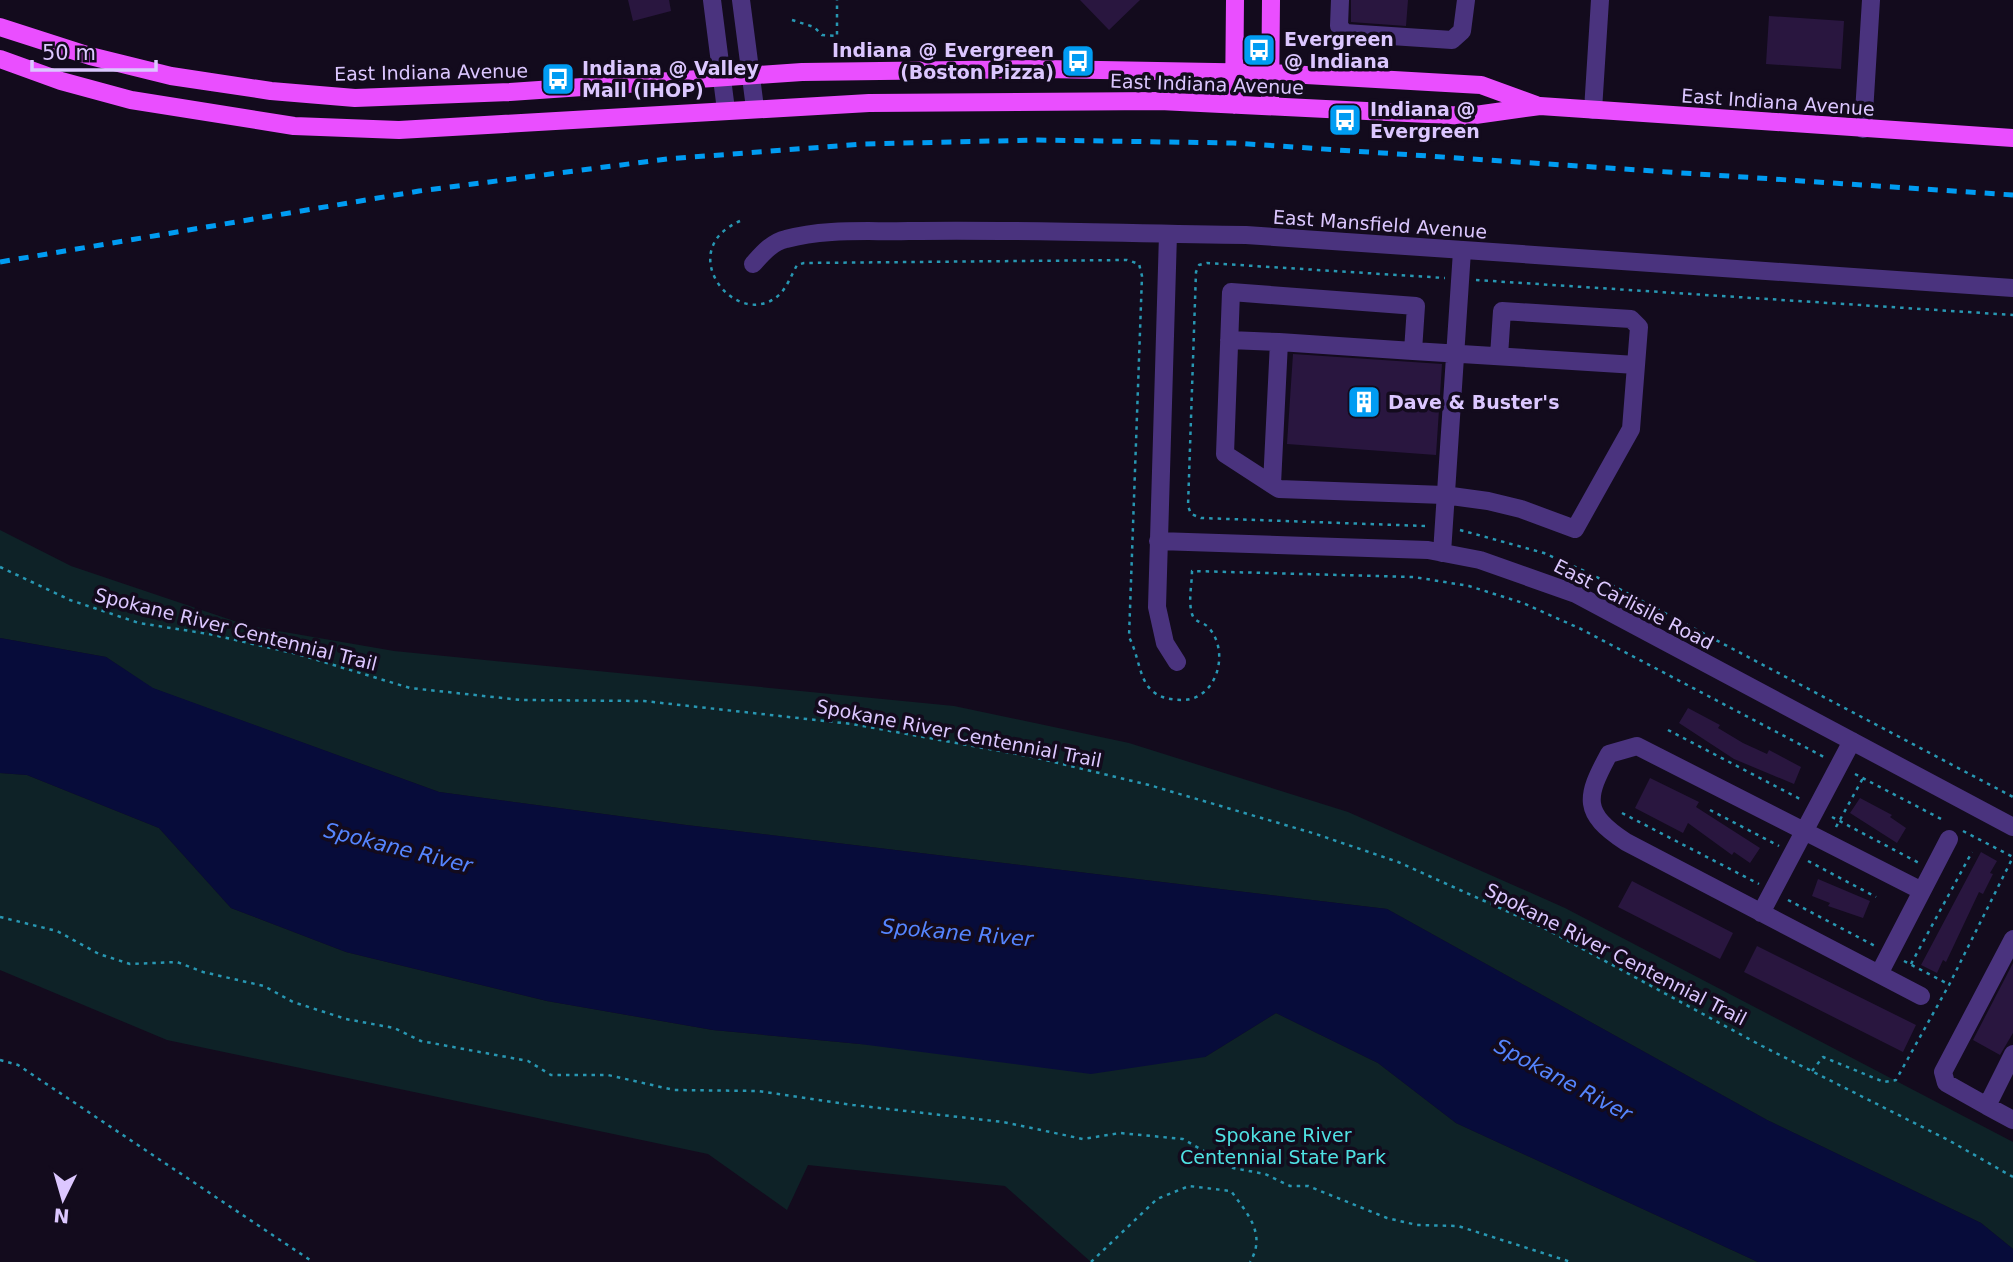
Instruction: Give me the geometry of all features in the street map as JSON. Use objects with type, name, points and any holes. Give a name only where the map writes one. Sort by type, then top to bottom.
[{"type":"main road","points":[[1234,105],[1236,0]]},
{"type":"main road","points":[[1270,106],[1272,0]]},
{"type":"main road","name":"East Indiana Avenue","points":[[0,27],[90,56],[171,76],[271,91],[355,98],[510,92],[751,75],[1044,69],[1271,73],[1481,85],[1540,106]]},
{"type":"main road","name":"East Indiana Avenue","points":[[0,60],[61,81],[131,100],[294,126],[399,130],[755,108],[1014,100],[1270,106],[1468,116],[1540,106],[2013,138]]},
{"type":"street","points":[[712,0],[726,110]]},
{"type":"street","points":[[741,0],[755,108]]},
{"type":"street","points":[[1340,0],[1339,26],[1345,33],[1452,40],[1460,35],[1464,24],[1466,0]]},
{"type":"street","points":[[1593,110],[1600,0]]},
{"type":"street","points":[[1863,129],[1871,0]]},
{"type":"street","name":"East Mansfield Avenue","points":[[752,264],[768,248],[783,239],[813,233],[946,230],[1246,235],[2013,289]]},
{"type":"street","points":[[1168,234],[1157,607],[1165,643],[1177,662]]},
{"type":"street","points":[[1441,553],[1462,251]]},
{"type":"street","points":[[1413,351],[1416,306],[1231,292],[1226,454],[1279,489],[1444,495],[1521,509],[1575,529],[1631,429],[1639,327],[1631,319],[1502,311],[1499,356]]},
{"type":"street","points":[[1229,340],[1636,365]]},
{"type":"street","points":[[1272,484],[1279,342]]},
{"type":"street","name":"East Carlisile Road","points":[[1158,541],[1441,553],[1529,575],[1576,594],[2013,827]]},
{"type":"street","points":[[1762,913],[1852,741]]},
{"type":"street","points":[[1922,891],[1637,746],[1609,754],[1597,777],[1591,800],[1599,825],[1626,842],[1922,996]]},
{"type":"street","points":[[1879,974],[1953,830]]},
{"type":"street","points":[[2013,939],[1943,1072],[1946,1083],[2013,1120]]},
{"type":"street","points":[[1987,1106],[2013,1054]]},
{"type":"path","points":[[792,20],[814,27],[822,35],[837,36],[837,0]]},
{"type":"path","points":[[740,221],[724,228],[716,241],[710,261],[713,280],[725,293],[744,303],[759,303],[779,295],[796,265],[803,263],[1127,260],[1139,264],[1142,276],[1129,637],[1135,648],[1136,664],[1148,688],[1166,699],[1186,700],[1208,690],[1219,672],[1219,648],[1208,627],[1194,619],[1191,609],[1192,571],[1414,577],[1469,586],[1523,603],[1581,629],[1839,765],[1953,830],[2013,857]]},
{"type":"path","points":[[2013,315],[1207,263],[1199,265],[1196,272],[1188,506],[1191,514],[1201,518],[1441,527],[1482,534],[1544,553],[1591,574],[2013,797]]},
{"type":"path","name":"Spokane River Centennial Trail","points":[[0,567],[70,600],[139,623],[209,634],[297,654],[410,688],[521,700],[644,701],[852,724],[1033,757],[1149,785],[1317,834],[1398,862],[1544,928],[1762,1045],[1950,1141],[2013,1177]]},
{"type":"path","points":[[1668,730],[1806,803]]},
{"type":"path","points":[[1833,833],[1863,778]]},
{"type":"path","points":[[1710,810],[1782,847]]},
{"type":"path","points":[[1622,813],[1761,886]]},
{"type":"path","points":[[1826,813],[1922,864]]},
{"type":"path","points":[[1911,964],[1972,852]]},
{"type":"path","points":[[1803,858],[1876,897]]},
{"type":"path","points":[[1782,897],[1877,947]]},
{"type":"path","points":[[0,916],[57,931],[99,954],[130,964],[177,962],[203,972],[264,986],[293,1002],[346,1019],[394,1028],[421,1041],[528,1061],[551,1075],[608,1075],[674,1090],[770,1093],[1003,1122],[1083,1139],[1120,1133],[1183,1139],[1233,1168],[1265,1174],[1290,1186],[1308,1186],[1387,1218],[1417,1225],[1458,1226],[1571,1262]]},
{"type":"path","points":[[1898,957],[1949,985]]},
{"type":"path","points":[[0,1060],[18,1065],[313,1262]]},
{"type":"path","points":[[1091,1262],[1157,1199],[1189,1186],[1231,1191],[1255,1223],[1255,1254],[1250,1262]]},
{"type":"green space","points":[[0,530],[71,566],[249,626],[394,651],[954,706],[1129,743],[1348,812],[1565,908],[2013,1142],[2013,1249],[1981,1223],[1767,1120],[1387,909],[686,825],[439,792],[152,688],[106,657],[0,638]]},
{"type":"green space","name":"Spokane River Centennial State Park","points":[[0,773],[27,775],[159,828],[231,908],[346,952],[547,1001],[713,1030],[860,1044],[1205,1057],[1276,1013],[1378,1063],[1456,1123],[1758,1262],[1091,1262],[1005,1186],[808,1165],[787,1210],[708,1154],[167,1040],[0,970]]},
{"type":"water","name":"Spokane River","points":[[0,638],[106,657],[153,688],[439,792],[686,825],[1387,909],[1767,1120],[1981,1223],[2013,1249],[2013,1262],[1758,1262],[1456,1123],[1378,1063],[1276,1013],[1205,1057],[1091,1074],[860,1044],[713,1030],[547,1001],[346,952],[231,908],[159,828],[27,775],[0,773]]},
{"type":"building","points":[[628,0],[669,0],[671,11],[633,21]]},
{"type":"building","points":[[1080,0],[1140,0],[1109,30]]},
{"type":"building","points":[[1351,0],[1408,0],[1406,26],[1351,22]]},
{"type":"building","points":[[1769,16],[1844,21],[1841,69],[1766,64]]},
{"type":"building","name":"Dave & Buster's","points":[[1293,354],[1442,364],[1436,455],[1287,444]]},
{"type":"building","points":[[1688,708],[1720,725],[1718,728],[1743,743],[1767,754],[1769,750],[1801,767],[1794,784],[1734,759],[1679,723]]},
{"type":"building","points":[[1650,778],[1699,802],[1696,807],[1760,848],[1750,863],[1734,852],[1732,855],[1688,823],[1683,833],[1635,808]]},
{"type":"building","points":[[1860,798],[1892,815],[1890,817],[1906,828],[1897,843],[1850,813]]},
{"type":"building","points":[[1981,852],[1997,861],[1990,873],[1993,874],[1983,894],[1979,892],[1946,962],[1943,960],[1937,973],[1921,965]]},
{"type":"building","points":[[1818,879],[1870,901],[1863,918],[1828,906],[1830,903],[1812,896]]},
{"type":"building","points":[[1632,881],[1733,933],[1720,959],[1618,907]]},
{"type":"building","points":[[1757,946],[1916,1025],[1903,1052],[1744,972]]},
{"type":"building","points":[[2013,963],[2013,1033],[2000,1055],[1973,1040]]},
{"type":"railway","points":[[0,262],[419,191],[667,159],[863,144],[1038,140],[1233,143],[2013,195]]},
{"type":"place","name":"Evergreen @ Indiana","points":[[1259,50]]},
{"type":"place","name":"Indiana @ Evergreen (Boston Pizza)","points":[[1078,61]]},
{"type":"place","name":"Indiana @ Valley Mall (IHOP)","points":[[558,79]]},
{"type":"place","name":"Indiana @ Evergreen","points":[[1345,120]]},
{"type":"place","name":"Dave & Buster's","points":[[1364,402]]}]
